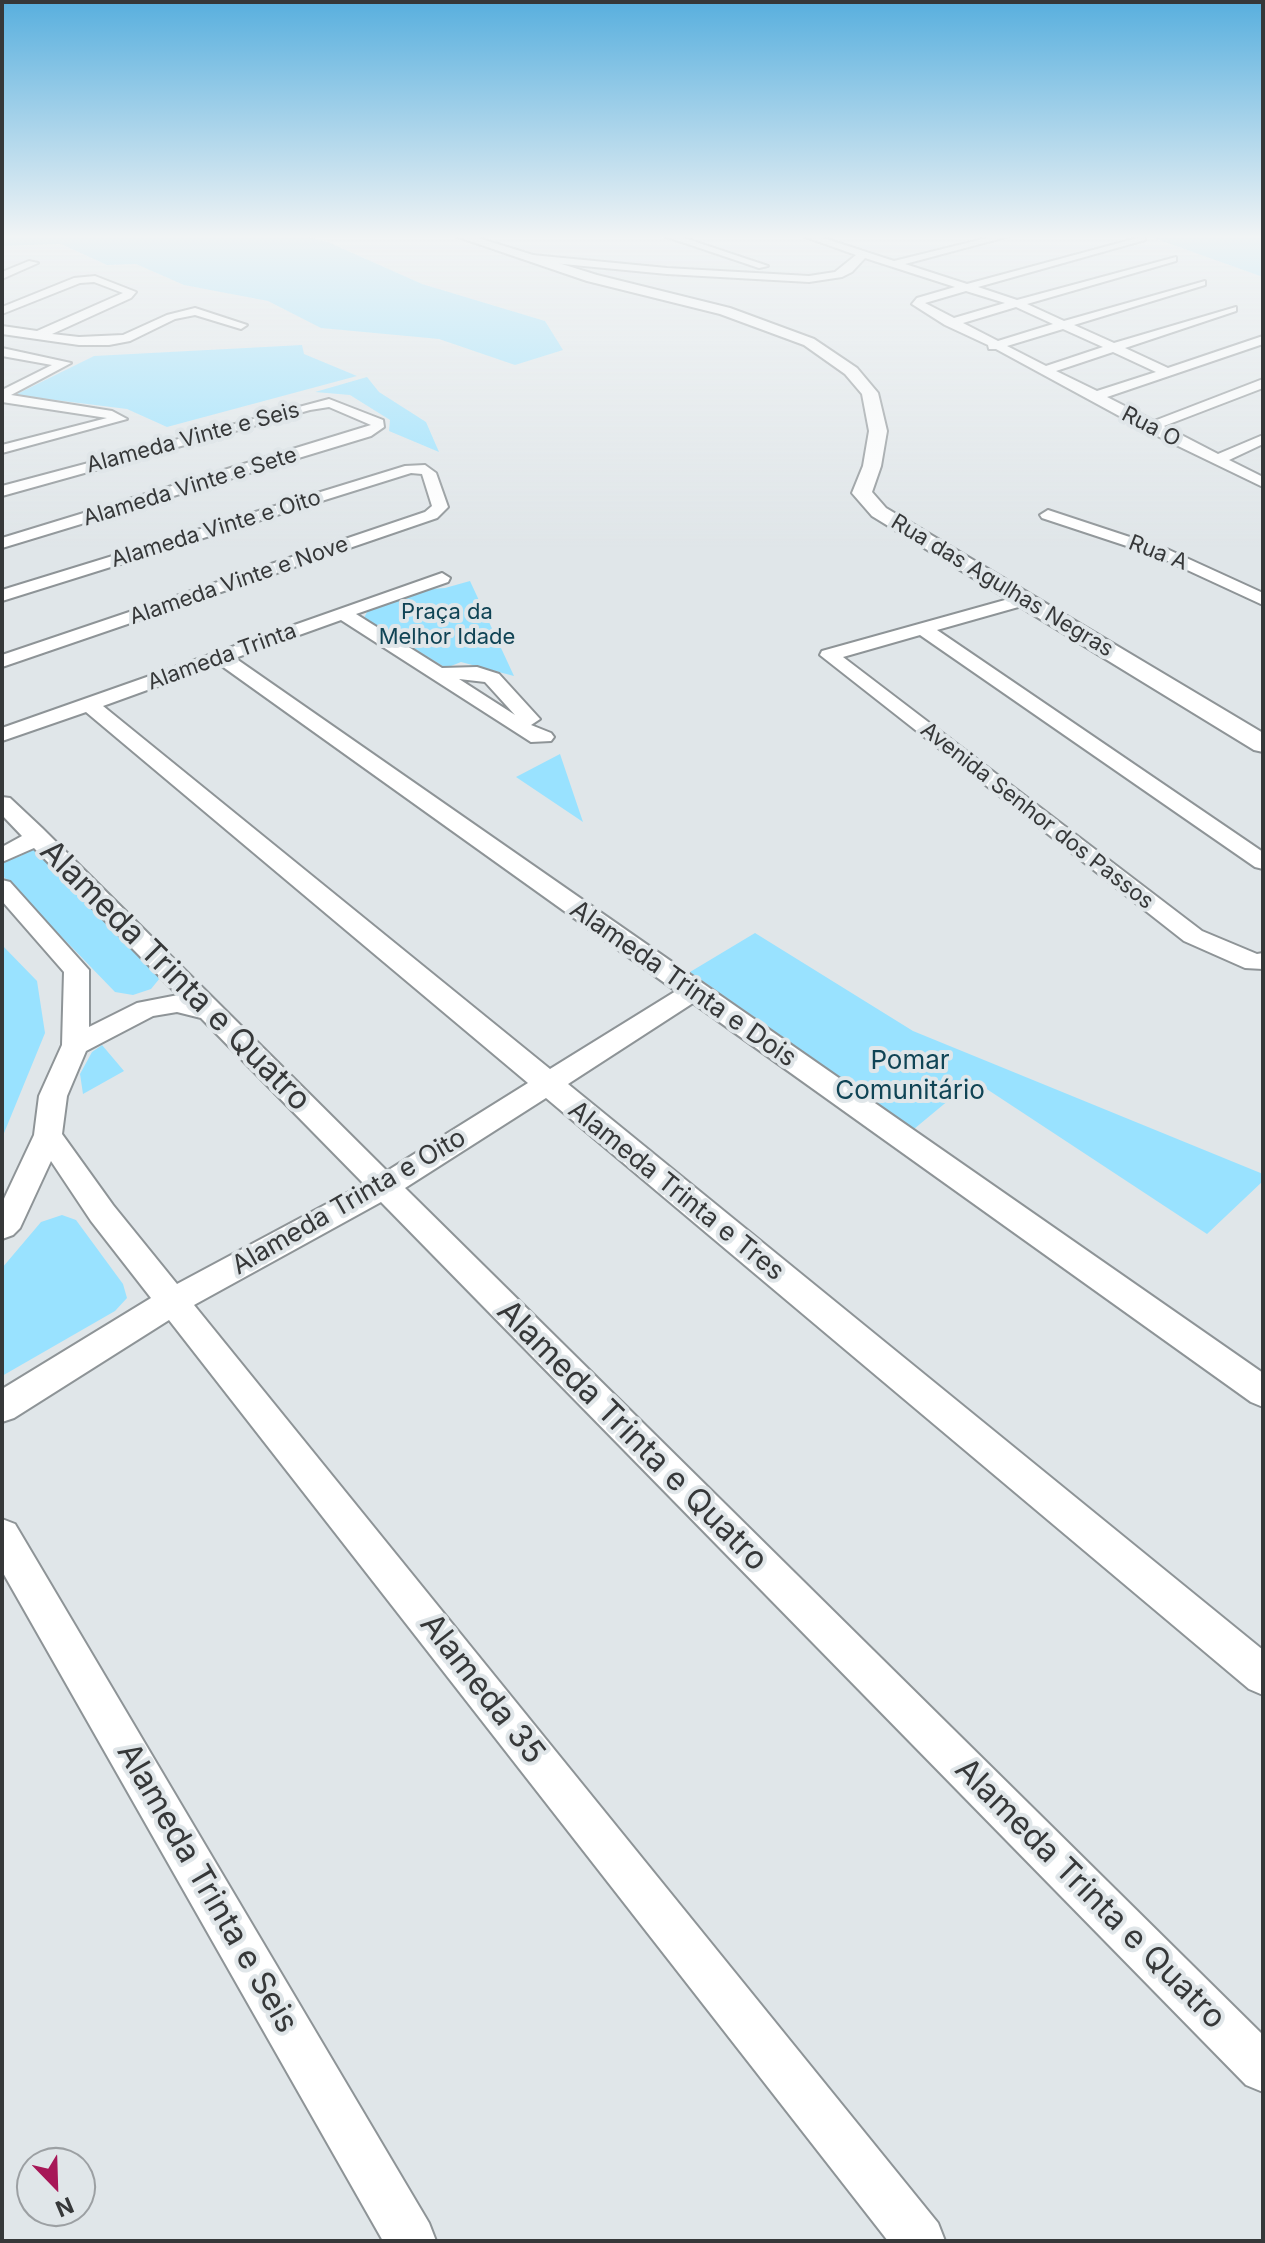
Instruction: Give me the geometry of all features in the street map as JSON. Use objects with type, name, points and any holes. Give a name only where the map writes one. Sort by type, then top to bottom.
[{"type":"street","points":[[85,341],[106,341]]},
{"type":"street","name":"Rua das Agulhas Negras","points":[[805,341],[851,371],[870,393],[878,431],[872,466],[862,493],[879,512],[1263,744]]},
{"type":"street","name":"Rua O","points":[[983,341],[1263,483]]},
{"type":"street","points":[[993,346],[1010,341]]},
{"type":"street","points":[[1101,341],[1167,372]]},
{"type":"street","points":[[1042,371],[1133,341]]},
{"type":"street","points":[[1093,397],[1261,341]]},
{"type":"street","points":[[2,352],[63,361],[64,365],[2,396]]},
{"type":"street","points":[[1150,427],[1263,383]]},
{"type":"street","points":[[2,396],[111,414],[120,419],[2,448]]},
{"type":"street","name":"Alameda Vinte e Seis","points":[[2,491],[309,406],[329,403],[341,406],[378,423],[377,427]]},
{"type":"street","points":[[2,448],[76,410]]},
{"type":"street","name":"Alameda Vinte e Sete","points":[[2,543],[366,433],[377,427]]},
{"type":"street","points":[[1216,460],[1263,439]]},
{"type":"street","name":"Alameda Vinte e Oito","points":[[2,596],[410,469],[425,469],[429,473]]},
{"type":"street","name":"Alameda Vinte e Nove","points":[[2,661],[431,515],[440,507],[429,473]]},
{"type":"street","name":"Rua A","points":[[1048,515],[1163,553],[1263,600]]},
{"type":"street","name":"Alameda Trinta","points":[[2,735],[442,578]]},
{"type":"street","points":[[925,630],[1023,600]]},
{"type":"street","points":[[342,613],[538,738],[545,734],[492,678],[477,673],[439,674]]},
{"type":"street","points":[[925,630],[1263,862]]},
{"type":"street","name":"Avenida Senhor dos Passos","points":[[925,630],[829,655],[1193,936],[1259,962]]},
{"type":"street","name":"Alameda Trinta e Dois","points":[[221,657],[1263,1392]]},
{"type":"street","name":"Alameda Trinta e Tres","points":[[90,705],[1263,1675]]},
{"type":"street","name":"Alameda Trinta e Quatro","points":[[2,803],[1263,2068]]},
{"type":"street","points":[[2,855],[23,846],[33,839],[34,833]]},
{"type":"street","points":[[2,887],[77,970],[75,1045],[53,1096],[48,1135],[9,1220],[2,1227]]},
{"type":"street","name":"Alameda Trinta e Oito","points":[[2,1407],[173,1301],[384,1187],[693,992]]},
{"type":"street","points":[[75,1045],[146,1009],[177,1003],[207,1011]]},
{"type":"street","name":"Alameda 35","points":[[48,1135],[102,1213],[920,2241]]},
{"type":"street","name":"Alameda Trinta e Seis","points":[[2,1536],[411,2241]]},
{"type":"green space","points":[[444,341],[557,341],[563,350],[515,365]]},
{"type":"green space","points":[[302,345],[304,354],[357,376],[167,427],[127,409],[15,395],[94,356]]},
{"type":"green space","points":[[367,377],[379,392],[426,422],[439,452],[389,431],[390,420],[350,395],[315,392]]},
{"type":"green space","name":"Praça da Melhor Idade","points":[[470,581],[514,676],[461,662],[446,668],[364,618],[368,610],[417,590],[445,588]]},
{"type":"green space","points":[[560,754],[583,822],[516,777]]},
{"type":"green space","points":[[34,846],[158,971],[160,978],[151,989],[133,995],[115,992],[2,875],[2,862],[21,856]]},
{"type":"green space","name":"Pomar Comunitário","points":[[755,933],[913,1031],[1263,1174],[1263,1181],[1207,1234],[973,1080],[914,1129],[690,972]]},
{"type":"green space","points":[[2,945],[37,981],[45,1033],[2,1138]]},
{"type":"green space","points":[[102,1045],[124,1071],[83,1094],[80,1074],[92,1052]]},
{"type":"green space","points":[[62,1215],[76,1220],[123,1284],[127,1298],[115,1311],[2,1376],[2,1268],[41,1222]]}]
